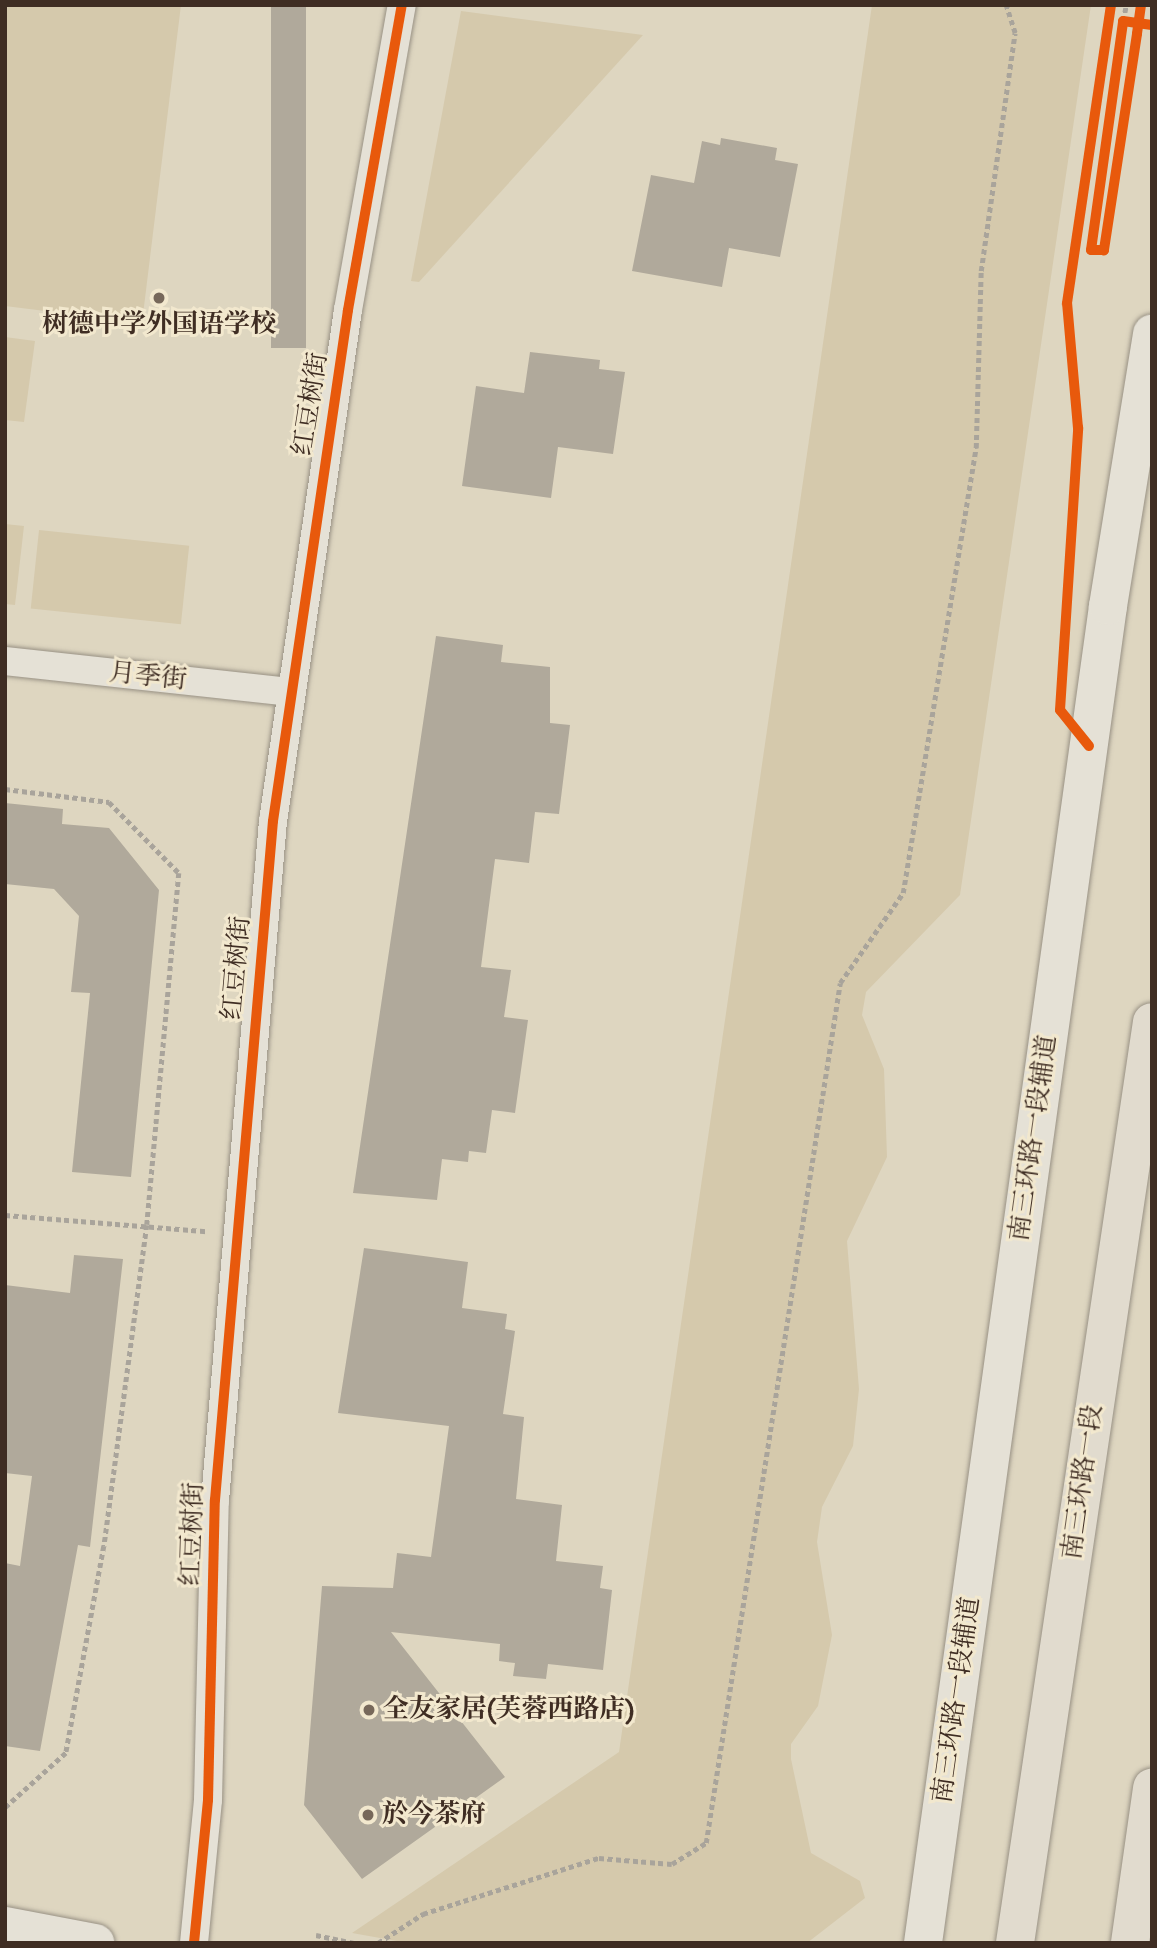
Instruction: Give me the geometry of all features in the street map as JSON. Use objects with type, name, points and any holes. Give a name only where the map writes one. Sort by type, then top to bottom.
[{"type":"highway","name":"南三环路一段","points":[[1015,1943],[1152,1022]]},
{"type":"highway","points":[[1130,1943],[1152,1788]]},
{"type":"main road","name":"南三环路一段辅道","points":[[917,1937],[1108,606],[1152,334]]},
{"type":"main road","points":[[5,1926],[94,1943]]},
{"type":"street","name":"红豆树街","points":[[194,1943],[208,1800],[215,1500],[234,1234],[290,692],[402,5]]},
{"type":"street","name":"月季街","points":[[5,661],[290,692]]},
{"type":"path","points":[[378,1943],[422,1914],[599,1858],[672,1864],[706,1843],[840,983],[903,893],[975,448],[981,271],[1015,33],[1006,5]]},
{"type":"path","points":[[1109,19],[1111,5]]},
{"type":"path","points":[[1121,34],[1126,5]]},
{"type":"path","points":[[1123,21],[1142,24]]},
{"type":"path","points":[[5,789],[109,802],[178,873],[147,1225],[104,1546],[66,1753],[5,1808]]},
{"type":"path","points":[[5,1215],[234,1234]]},
{"type":"path","points":[[316,1935],[355,1943]]},
{"type":"shaded area","points":[[5,5],[181,5],[142,323],[5,306]]},
{"type":"shaded area","points":[[872,5],[1091,5],[960,895],[866,992],[862,1015],[884,1069],[887,1157],[847,1241],[859,1389],[853,1446],[822,1507],[817,1542],[832,1635],[818,1706],[791,1744],[791,1759],[811,1853],[860,1881],[865,1898],[807,1943],[408,1943],[352,1933],[619,1752]]},
{"type":"shaded area","points":[[461,11],[643,35],[419,282],[411,281]]},
{"type":"shaded area","points":[[5,337],[35,341],[24,422],[5,420]]},
{"type":"shaded area","points":[[5,524],[24,526],[15,605],[5,604]]},
{"type":"shaded area","points":[[39,530],[189,546],[181,624],[31,609]]},
{"type":"building","points":[[271,5],[306,5],[306,348],[271,348]]},
{"type":"building","points":[[721,138],[777,148],[775,160],[798,164],[780,257],[729,248],[722,287],[632,271],[651,175],[694,183],[702,141],[720,145]]},
{"type":"building","points":[[530,352],[600,360],[599,369],[625,372],[613,454],[558,447],[551,498],[462,486],[476,386],[524,393]]},
{"type":"building","points":[[436,636],[503,645],[501,662],[550,667],[550,723],[570,725],[559,814],[535,812],[529,863],[495,859],[481,967],[511,970],[504,1017],[528,1020],[515,1113],[492,1110],[486,1153],[469,1151],[468,1162],[442,1159],[437,1200],[353,1193]]},
{"type":"building","points":[[5,803],[63,809],[62,824],[109,828],[159,890],[131,1177],[72,1172],[90,993],[71,992],[79,916],[54,889],[5,884]]},
{"type":"building","points":[[364,1248],[468,1262],[462,1308],[507,1314],[505,1329],[515,1331],[503,1414],[524,1417],[516,1499],[562,1505],[556,1561],[603,1566],[600,1588],[612,1590],[603,1670],[548,1664],[546,1679],[513,1676],[515,1663],[499,1661],[500,1644],[391,1632],[505,1777],[362,1879],[304,1805],[322,1586],[393,1588],[397,1553],[431,1557],[449,1426],[338,1413]]},
{"type":"building","points":[[74,1255],[123,1259],[90,1547],[78,1545],[40,1751],[5,1746],[5,1563],[20,1566],[32,1476],[5,1473],[5,1285],[70,1293]]},
{"type":"cycle path","points":[[194,1943],[208,1800],[215,1500],[273,821],[348,310],[402,5]]},
{"type":"cycle path","points":[[1089,746],[1060,710],[1078,428],[1067,303],[1111,5]]},
{"type":"cycle path","points":[[1141,5],[1137,34],[1104,250],[1091,250],[1123,21],[1152,25]]},
{"type":"place","name":"树德中学外国语学校","points":[[159,298]]},
{"type":"place","name":"全友家居(芙蓉西路店)","points":[[369,1710]]},
{"type":"place","name":"於今茶府","points":[[368,1815]]}]
